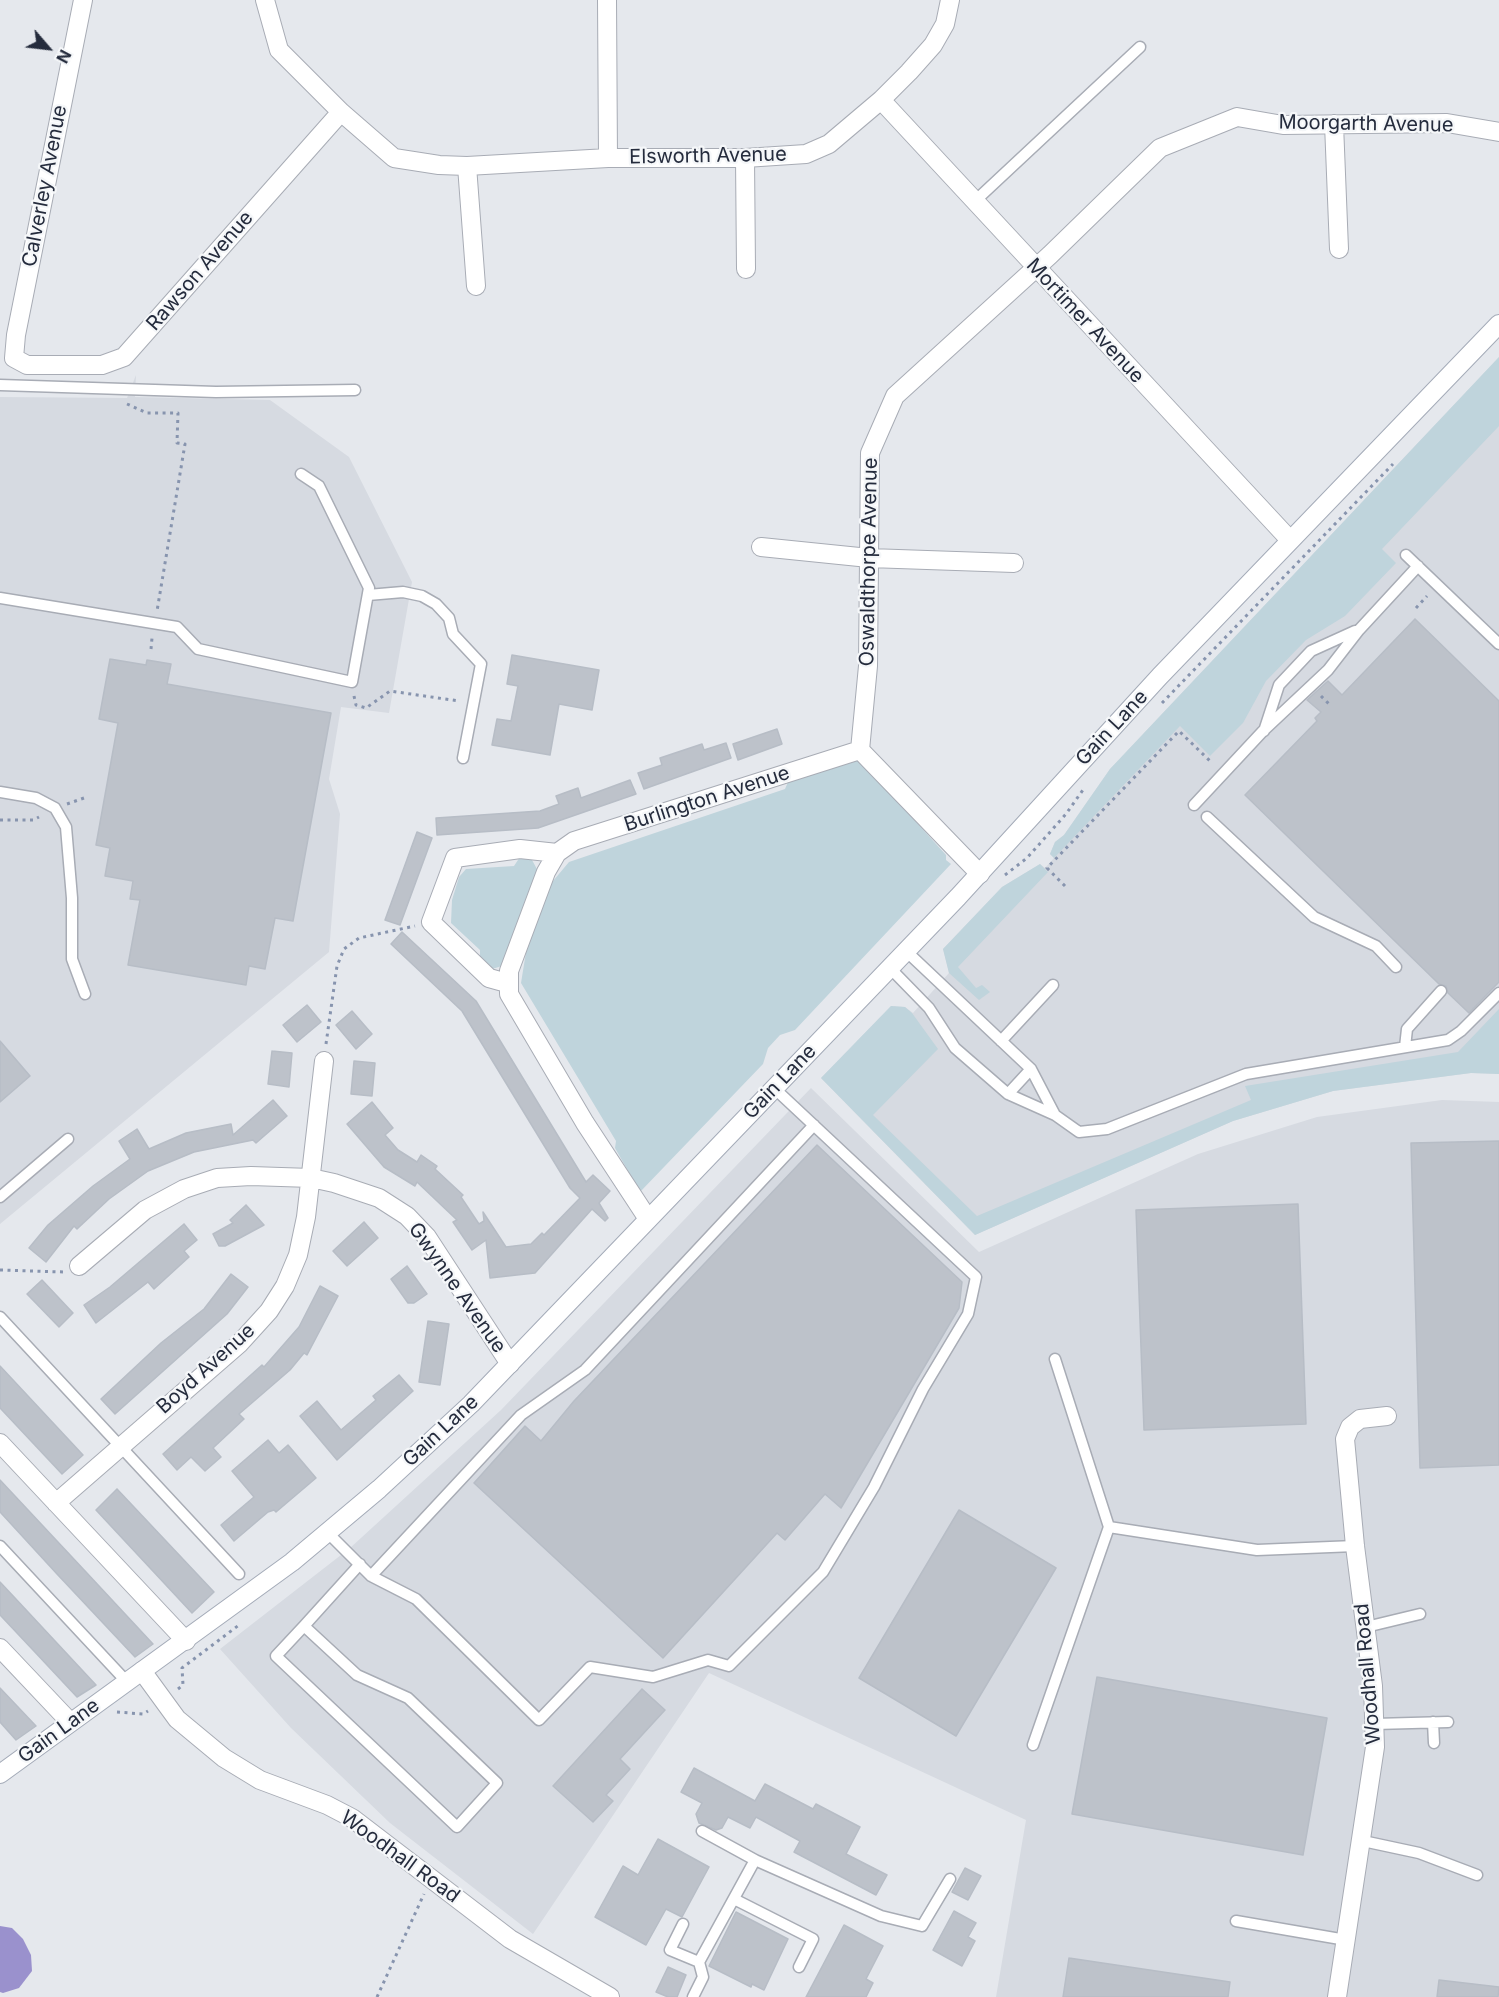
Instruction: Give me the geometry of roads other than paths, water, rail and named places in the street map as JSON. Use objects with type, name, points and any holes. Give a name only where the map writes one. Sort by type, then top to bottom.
[{"type":"street","name":"Calverley Avenue","points":[[27,365],[14,358],[16,334],[83,0]]},
{"type":"street","name":"Elsworth Avenue","points":[[265,0],[279,50],[340,112],[394,158],[439,165],[467,166],[608,158],[745,158],[806,154],[821,148],[881,100],[933,45],[945,24],[950,0]]},
{"type":"street","points":[[607,0],[608,158]]},
{"type":"street","name":"Mortimer Avenue","points":[[881,100],[1290,540]]},
{"type":"street","name":"Rawson Avenue","points":[[27,365],[102,365],[123,357],[340,112]]},
{"type":"street","name":"Moorgarth Avenue","points":[[1035,268],[1160,148],[1237,117],[1283,124],[1447,123],[1499,132]]},
{"type":"street","points":[[1334,124],[1339,249]]},
{"type":"street","points":[[745,158],[746,269]]},
{"type":"street","points":[[467,166],[476,286]]},
{"type":"street","name":"Oswaldthorpe Avenue","points":[[860,750],[868,666],[870,453],[894,396],[1035,268]]},
{"type":"street","name":"Gain Lane","points":[[3,1766],[186,1641],[328,1533],[431,1442],[510,1364],[980,874],[1098,743],[1499,324]]},
{"type":"street","points":[[761,547],[869,558],[1014,563]]},
{"type":"street","points":[[860,750],[980,874]]},
{"type":"street","name":"Burlington Avenue","points":[[556,853],[574,841],[860,750]]},
{"type":"street","points":[[507,983],[489,978],[431,922],[455,858],[520,849],[556,853],[546,872],[509,971],[507,983],[509,994],[585,1123],[648,1219]]},
{"type":"street","name":"Boyd Avenue","points":[[56,1503],[239,1344],[268,1311],[285,1286],[298,1255],[312,1178],[324,1061]]},
{"type":"street","name":"Gwynne Avenue","points":[[79,1266],[144,1210],[184,1189],[217,1178],[251,1176],[312,1178],[379,1197],[406,1216],[427,1237],[510,1364]]},
{"type":"street","name":"Woodhall Road","points":[[1337,1997],[1376,1747],[1366,1627],[1355,1546],[1345,1439],[1350,1427],[1360,1419],[1387,1416]]},
{"type":"street","points":[[0,1443],[186,1641]]},
{"type":"street","points":[[0,1648],[70,1722]]},
{"type":"street","name":"Woodhall Road","points":[[134,1677],[163,1700],[177,1719],[224,1758],[260,1780],[327,1805],[351,1818],[510,1939],[610,1997]]},
{"type":"lane","points":[[974,202],[1140,47]]},
{"type":"lane","points":[[0,385],[130,390],[355,390]]},
{"type":"lane","points":[[0,598],[177,627],[198,649],[352,682],[369,588],[319,486],[301,474]]},
{"type":"lane","points":[[1406,555],[1499,644]]},
{"type":"lane","points":[[1194,805],[1263,731],[1328,669],[1359,630],[1418,566]]},
{"type":"lane","points":[[368,595],[403,592],[422,596],[436,604],[449,618],[453,634],[481,664],[463,759]]},
{"type":"lane","points":[[1263,731],[1279,685],[1311,651],[1359,630]]},
{"type":"lane","points":[[0,792],[36,798],[55,808],[66,827],[72,898],[72,959],[85,994]]},
{"type":"lane","points":[[1208,817],[1314,917],[1376,946],[1396,967]]},
{"type":"lane","points":[[906,951],[1031,1069],[1055,1115]]},
{"type":"lane","points":[[890,968],[929,1008],[954,1048],[1008,1095],[1055,1115],[1079,1132],[1099,1131],[1246,1074],[1440,1042],[1455,1036],[1499,993]]},
{"type":"lane","points":[[1001,1041],[1053,985]]},
{"type":"lane","points":[[1405,1047],[1407,1029],[1441,991]]},
{"type":"lane","points":[[1008,1095],[1031,1069]]},
{"type":"lane","points":[[328,1533],[371,1576],[416,1599],[539,1720],[590,1667],[653,1677],[708,1660],[729,1666],[823,1572],[874,1487],[923,1389],[968,1314],[976,1277],[774,1088]]},
{"type":"lane","points":[[371,1576],[521,1415],[585,1370],[814,1125]]},
{"type":"lane","points":[[0,1197],[68,1139]]},
{"type":"lane","points":[[0,1317],[239,1574]]},
{"type":"lane","points":[[1033,1745],[1109,1527],[1055,1359]]},
{"type":"lane","points":[[1109,1527],[1257,1550],[1293,1551],[1355,1546]]},
{"type":"lane","points":[[0,1546],[134,1677]]},
{"type":"lane","points":[[304,1626],[357,1676],[408,1698],[497,1783],[456,1827],[276,1656],[360,1564]]},
{"type":"lane","points":[[1366,1627],[1420,1614]]},
{"type":"lane","points":[[1433,1722],[1434,1743]]},
{"type":"lane","points":[[1375,1724],[1448,1722]]},
{"type":"lane","points":[[702,1831],[755,1860],[881,1916],[922,1926],[950,1879]]},
{"type":"lane","points":[[1362,1840],[1419,1853],[1477,1875]]},
{"type":"lane","points":[[693,1997],[703,1977],[699,1962],[755,1860]]},
{"type":"lane","points":[[734,1899],[813,1939],[799,1967]]},
{"type":"lane","points":[[1236,1921],[1346,1940]]},
{"type":"lane","points":[[682,1924],[670,1950],[699,1962]]}]
